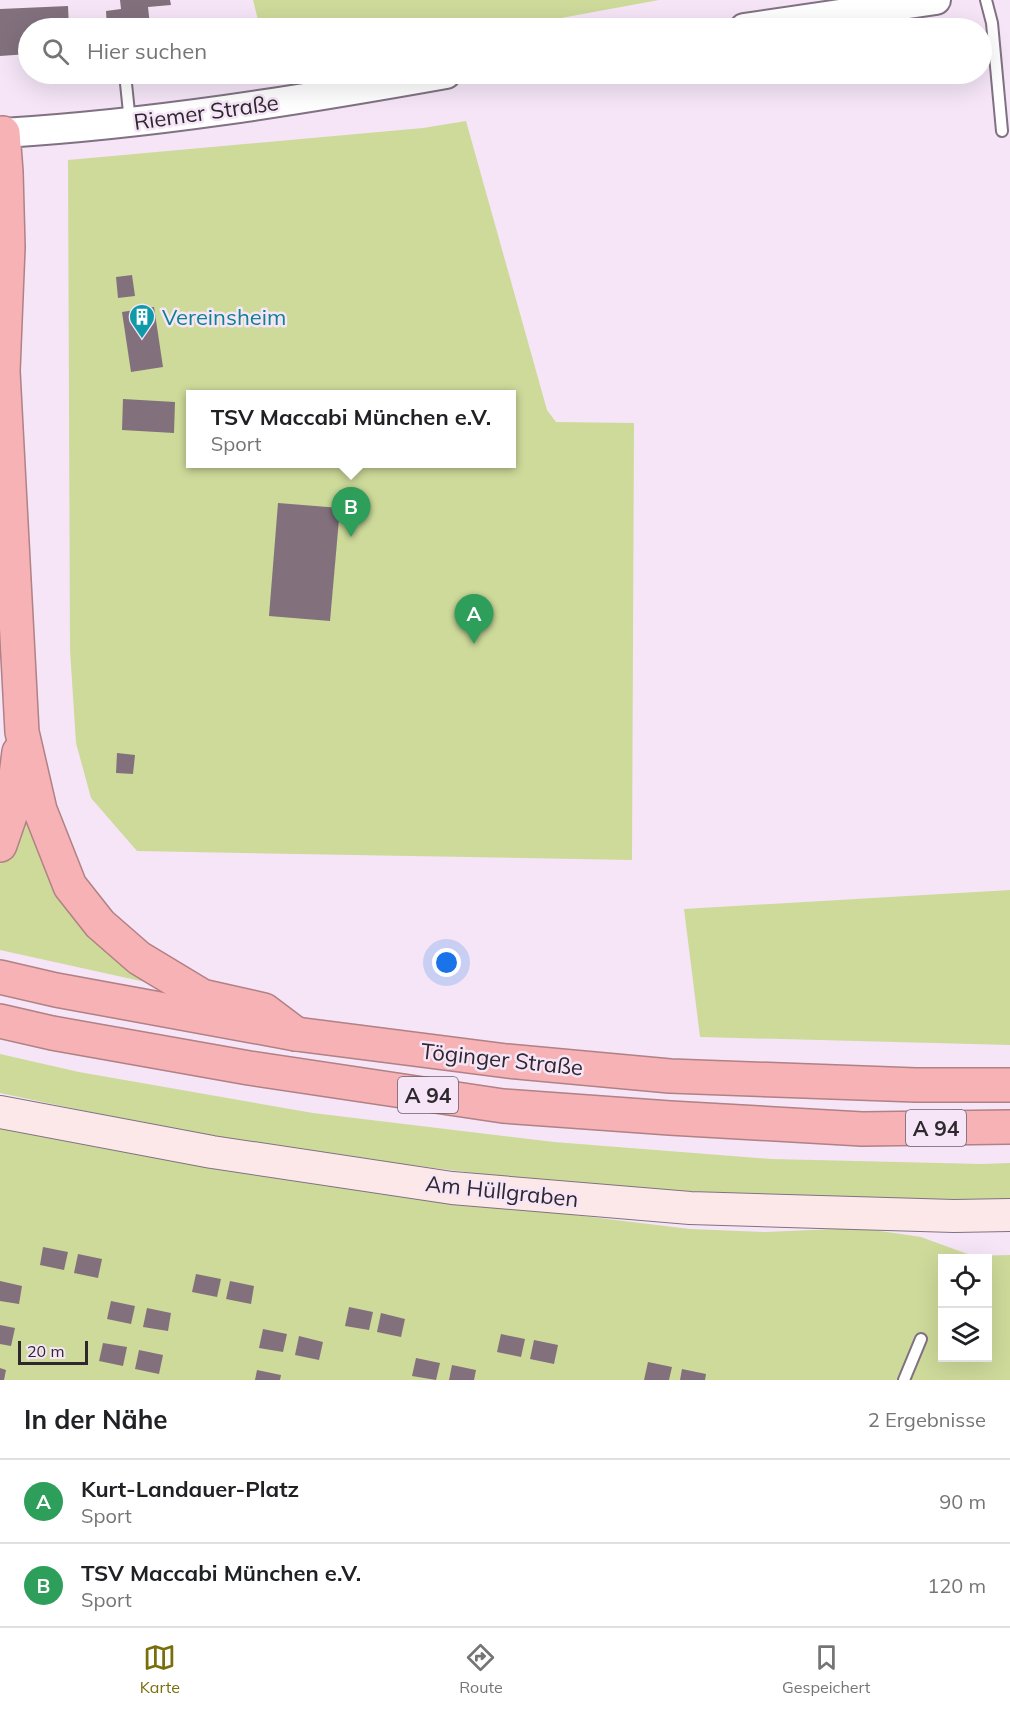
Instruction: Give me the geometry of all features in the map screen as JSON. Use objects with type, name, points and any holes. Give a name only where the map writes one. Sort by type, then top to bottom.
[{"type":"highway","points":[[2,133],[9,247],[2,362],[22,732],[40,810],[70,886],[100,924],[139,958],[202,996],[264,1010],[297,1034]]},
{"type":"highway","points":[[0,845],[11,813],[22,732]]},
{"type":"highway","name":"Töginger Straße","points":[[0,977],[56,990],[297,1034],[507,1061],[670,1076],[916,1085],[1010,1085]]},
{"type":"highway","name":"Töginger Straße","points":[[0,1021],[52,1033],[238,1066],[503,1106],[862,1129],[1010,1127]]},
{"type":"main road","name":"Am Hüllgraben","points":[[0,1112],[212,1152],[452,1188],[690,1208],[954,1216],[1010,1215]]},
{"type":"street","points":[[813,18],[936,0]]},
{"type":"street","name":"Riemer Straße","points":[[2,133],[130,123],[385,84]]},
{"type":"lane","points":[[986,0],[991,18]]},
{"type":"lane","points":[[992,23],[1002,131]]},
{"type":"lane","points":[[126,84],[130,123]]},
{"type":"lane","points":[[904,1380],[921,1339]]},
{"type":"green space","points":[[253,0],[659,0],[561,18],[258,18]]},
{"type":"green space","points":[[466,121],[547,410],[556,422],[634,423],[632,860],[137,851],[91,798],[76,743],[70,650],[68,160],[423,128]]},
{"type":"green space","points":[[24,795],[44,865],[81,927],[145,982],[0,950],[0,864]]},
{"type":"green space","points":[[1010,890],[1010,1045],[700,1037],[684,909]]},
{"type":"green space","points":[[0,1054],[79,1072],[313,1113],[554,1142],[772,1159],[1010,1163],[1010,1205],[582,1186],[352,1158],[175,1130],[0,1093]]},
{"type":"green space","points":[[0,1128],[317,1184],[690,1229],[765,1232],[860,1228],[921,1237],[968,1254],[938,1254],[938,1362],[992,1362],[992,1255],[1010,1255],[1010,1380],[0,1380]]},
{"type":"building","points":[[120,0],[170,0],[171,5],[148,7],[149,18],[106,18],[106,11],[121,9]]},
{"type":"building","points":[[68,6],[69,18],[18,18],[18,55],[0,56],[0,9]]},
{"type":"building","points":[[132,275],[135,296],[118,298],[116,277]]},
{"type":"building","name":"Vereinsheim","points":[[154,307],[163,367],[131,372],[122,312]]},
{"type":"building","points":[[123,399],[175,402],[174,433],[122,430]]},
{"type":"building","points":[[278,503],[340,508],[330,621],[269,616]]},
{"type":"building","points":[[117,753],[135,755],[133,774],[116,773]]},
{"type":"building","points":[[43,1247],[68,1252],[64,1270],[40,1265]]},
{"type":"building","points":[[78,1254],[102,1259],[98,1278],[74,1273]]},
{"type":"building","points":[[196,1274],[221,1279],[217,1297],[192,1292]]},
{"type":"building","points":[[0,1281],[22,1286],[19,1304],[0,1301]]},
{"type":"building","points":[[230,1281],[254,1286],[251,1304],[226,1299]]},
{"type":"building","points":[[111,1301],[135,1306],[131,1324],[107,1319]]},
{"type":"building","points":[[349,1307],[373,1312],[369,1330],[345,1326]]},
{"type":"building","points":[[147,1308],[171,1313],[168,1331],[143,1327]]},
{"type":"building","points":[[381,1313],[405,1319],[401,1337],[377,1332]]},
{"type":"building","points":[[0,1325],[15,1328],[11,1346],[0,1344]]},
{"type":"building","points":[[263,1329],[287,1334],[283,1352],[259,1348]]},
{"type":"building","points":[[501,1334],[525,1339],[521,1357],[497,1352]]},
{"type":"building","points":[[299,1336],[323,1342],[319,1360],[295,1355]]},
{"type":"building","points":[[534,1340],[558,1345],[554,1364],[530,1359]]},
{"type":"building","points":[[103,1343],[127,1347],[123,1366],[99,1361]]},
{"type":"building","points":[[139,1350],[163,1355],[159,1374],[135,1369]]},
{"type":"building","points":[[416,1358],[440,1363],[436,1380],[412,1376]]},
{"type":"building","points":[[648,1362],[672,1367],[669,1380],[644,1380]]},
{"type":"building","points":[[452,1365],[476,1370],[474,1380],[449,1380]]},
{"type":"building","points":[[0,1368],[6,1370],[4,1380],[0,1380]]},
{"type":"building","points":[[682,1369],[706,1374],[705,1380],[680,1380]]},
{"type":"building","points":[[257,1370],[281,1375],[280,1380],[255,1380]]},
{"type":"place","name":"Vereinsheim","points":[[142,340]]},
{"type":"place","name":"TSV Maccabi München e.V.","points":[[351,537]]},
{"type":"place","name":"Kurt-Landauer-Platz","points":[[474,644]]}]
